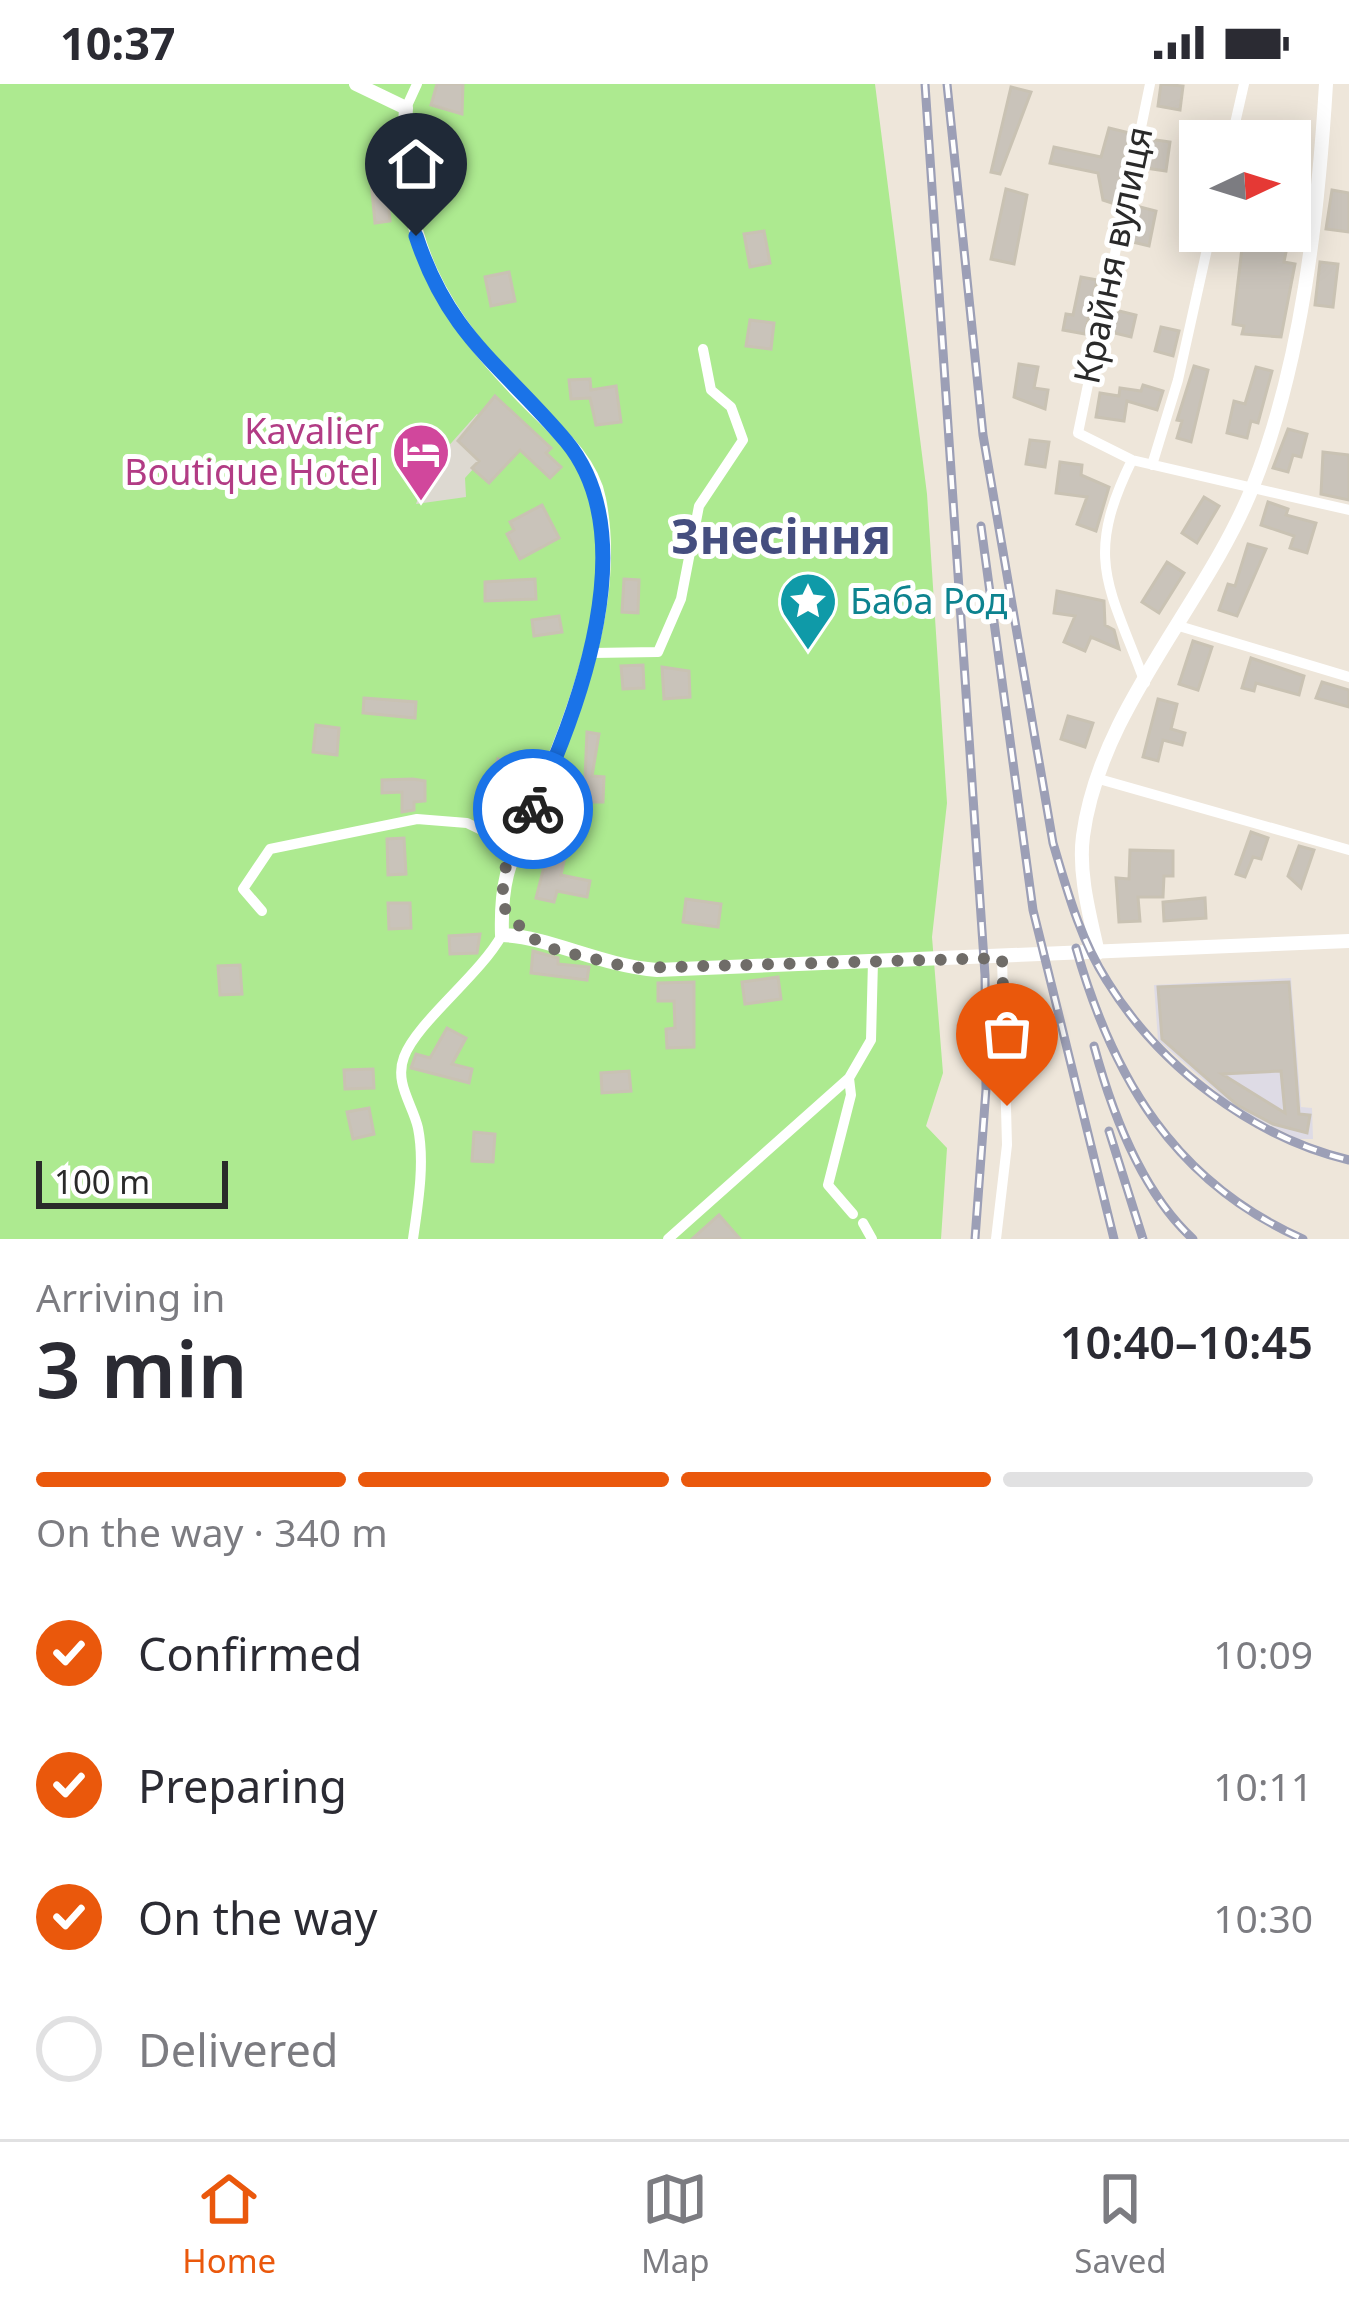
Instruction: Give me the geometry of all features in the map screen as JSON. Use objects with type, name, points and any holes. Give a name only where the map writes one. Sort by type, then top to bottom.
[{"type":"street","points":[[356,84],[406,108]]},
{"type":"street","points":[[413,1239],[420,1154],[418,1128],[402,1086],[404,1053],[489,958],[502,935],[506,865],[592,652],[600,587],[599,494],[568,444],[481,354],[430,279],[411,206],[406,108],[417,84]]},
{"type":"street","name":"Крайня вулиця","points":[[1132,460],[1084,438],[1076,426],[1150,84]]},
{"type":"street","points":[[1236,120],[1244,84]]},
{"type":"street","points":[[1098,953],[1082,840],[1099,779],[1144,682],[1180,626],[1252,488],[1293,333],[1326,84]]},
{"type":"street","points":[[1152,465],[1178,380],[1206,252]]},
{"type":"street","points":[[592,652],[658,652],[681,598],[699,506],[743,440],[731,407],[711,389],[703,349]]},
{"type":"street","points":[[1144,682],[1106,576],[1103,542],[1108,510],[1132,460],[1349,511]]},
{"type":"street","points":[[1180,626],[1349,677]]},
{"type":"street","points":[[1099,779],[1349,850]]},
{"type":"street","points":[[262,910],[243,889],[270,849],[417,819],[467,823],[514,846]]},
{"type":"street","points":[[501,904],[528,936]]},
{"type":"street","points":[[502,935],[528,936],[598,962],[657,970],[1349,941]]},
{"type":"street","points":[[996,1239],[1007,1145],[1002,958]]},
{"type":"street","points":[[668,1239],[849,1078],[871,1040],[873,961]]},
{"type":"street","points":[[849,1078],[851,1095],[828,1185],[872,1239]]},
{"type":"shaded area","points":[[477,414],[502,437],[465,478],[466,497],[416,504],[428,469]]},
{"type":"shaded area","points":[[1291,978],[1301,1107],[1312,1108],[1313,1139],[1298,1139],[1236,1108],[1158,1040],[1154,985]]},
{"type":"green space","points":[[0,84],[875,84],[927,494],[947,803],[932,937],[943,1073],[926,1126],[947,1148],[941,1239],[0,1239]]},
{"type":"building","points":[[437,84],[463,84],[462,114],[431,105]]},
{"type":"building","points":[[1161,84],[1183,86],[1180,110],[1158,106]]},
{"type":"building","points":[[1011,87],[1031,92],[1000,174],[991,172]]},
{"type":"building","points":[[1109,128],[1130,133],[1115,204],[1103,200],[1098,173],[1050,163],[1054,147],[1101,157]]},
{"type":"building","points":[[1149,139],[1170,142],[1166,171],[1145,168]]},
{"type":"building","points":[[386,179],[390,221],[375,223],[371,181]]},
{"type":"building","points":[[1006,189],[1027,195],[1014,264],[991,259]]},
{"type":"building","points":[[1332,190],[1349,193],[1349,232],[1326,229]]},
{"type":"building","points":[[1140,207],[1156,211],[1149,246],[1132,242]]},
{"type":"building","points":[[764,231],[770,263],[750,267],[744,234]]},
{"type":"building","points":[[1242,252],[1286,252],[1284,262],[1295,264],[1281,337],[1242,334],[1244,326],[1233,324]]},
{"type":"building","points":[[1320,262],[1338,264],[1333,307],[1315,305]]},
{"type":"building","points":[[509,272],[515,301],[491,306],[485,277]]},
{"type":"building","points":[[1081,277],[1097,280],[1085,334],[1063,330],[1066,314],[1073,315]]},
{"type":"building","points":[[1115,310],[1136,315],[1131,337],[1110,332]]},
{"type":"building","points":[[750,320],[774,323],[771,349],[746,346]]},
{"type":"building","points":[[1161,327],[1179,331],[1173,356],[1155,351]]},
{"type":"building","points":[[1019,364],[1038,367],[1034,388],[1048,390],[1045,409],[1014,397]]},
{"type":"building","points":[[1194,366],[1208,370],[1191,442],[1177,438],[1182,421],[1177,420]]},
{"type":"building","points":[[1256,367],[1272,371],[1258,423],[1251,421],[1247,438],[1227,433],[1234,401],[1245,404]]},
{"type":"building","points":[[590,379],[591,390],[616,386],[621,422],[596,425],[590,398],[571,399],[569,380]]},
{"type":"building","points":[[1143,385],[1163,391],[1157,410],[1127,401],[1124,421],[1096,417],[1100,393],[1119,396],[1120,388],[1141,391]]},
{"type":"building","points":[[495,396],[551,448],[546,453],[561,467],[550,478],[520,450],[489,483],[472,468],[479,461],[458,441]]},
{"type":"building","points":[[1288,429],[1307,434],[1301,457],[1293,455],[1288,472],[1273,468]]},
{"type":"building","points":[[1030,440],[1049,442],[1045,467],[1026,464]]},
{"type":"building","points":[[1323,452],[1349,455],[1349,500],[1321,494]]},
{"type":"building","points":[[1060,462],[1082,465],[1081,475],[1109,487],[1096,531],[1077,524],[1087,497],[1056,493]]},
{"type":"building","points":[[1204,497],[1219,506],[1197,543],[1182,533]]},
{"type":"building","points":[[1268,502],[1288,509],[1286,515],[1316,523],[1307,553],[1290,548],[1294,536],[1261,525]]},
{"type":"building","points":[[542,505],[559,538],[520,559],[507,534],[514,530],[510,522]]},
{"type":"building","points":[[1248,544],[1266,549],[1237,616],[1219,610],[1228,584],[1235,586]]},
{"type":"building","points":[[1167,562],[1184,573],[1159,613],[1142,602]]},
{"type":"building","points":[[535,579],[536,599],[485,601],[485,582]]},
{"type":"building","points":[[624,579],[639,580],[638,613],[622,612]]},
{"type":"building","points":[[1057,591],[1104,601],[1105,625],[1114,630],[1119,649],[1091,637],[1085,651],[1064,642],[1075,616],[1054,613]]},
{"type":"building","points":[[559,616],[562,632],[534,636],[532,620]]},
{"type":"building","points":[[1193,641],[1212,647],[1198,690],[1179,684]]},
{"type":"building","points":[[1251,658],[1304,676],[1299,695],[1256,683],[1254,691],[1242,688]]},
{"type":"building","points":[[643,665],[644,688],[623,689],[621,666]]},
{"type":"building","points":[[662,667],[689,671],[690,697],[664,699]]},
{"type":"building","points":[[1322,682],[1349,690],[1349,707],[1316,698]]},
{"type":"building","points":[[364,698],[416,702],[415,718],[363,713]]},
{"type":"building","points":[[1158,699],[1177,704],[1171,729],[1185,733],[1182,745],[1163,740],[1158,761],[1143,757]]},
{"type":"building","points":[[1068,716],[1093,723],[1085,747],[1061,739]]},
{"type":"building","points":[[316,725],[339,728],[337,755],[313,752]]},
{"type":"building","points":[[587,732],[599,734],[592,776],[604,777],[603,802],[584,802]]},
{"type":"building","points":[[498,759],[532,778],[511,832],[485,821],[498,781],[491,779]]},
{"type":"building","points":[[382,780],[425,781],[425,801],[414,802],[414,810],[402,812],[402,792],[382,793]]},
{"type":"building","points":[[554,789],[568,794],[556,828],[570,833],[561,875],[590,881],[587,897],[557,891],[554,902],[536,898],[549,847],[532,841]]},
{"type":"building","points":[[1251,832],[1268,838],[1261,859],[1253,857],[1245,877],[1236,874]]},
{"type":"building","points":[[404,838],[406,874],[388,875],[387,839]]},
{"type":"building","points":[[1299,846],[1314,850],[1301,888],[1288,876]]},
{"type":"building","points":[[1130,850],[1173,851],[1173,876],[1164,876],[1163,897],[1138,897],[1140,921],[1119,922],[1116,878],[1129,879]]},
{"type":"building","points":[[1205,898],[1206,918],[1164,921],[1163,902]]},
{"type":"building","points":[[686,899],[721,904],[718,927],[683,922]]},
{"type":"building","points":[[388,903],[410,903],[411,928],[389,929]]},
{"type":"building","points":[[480,934],[477,953],[450,954],[449,936]]},
{"type":"building","points":[[533,951],[558,958],[558,964],[589,967],[587,980],[531,973]]},
{"type":"building","points":[[240,965],[242,994],[220,995],[218,966]]},
{"type":"building","points":[[778,977],[781,999],[745,1004],[742,982]]},
{"type":"building","points":[[694,982],[694,1047],[667,1048],[666,1029],[675,1028],[674,1001],[658,1001],[658,983]]},
{"type":"building","points":[[1289,982],[1299,1114],[1310,1115],[1307,1133],[1273,1124],[1237,1105],[1162,1039],[1158,987]],"holes":[[[1281,1071],[1285,1113],[1222,1074]]]},
{"type":"building","points":[[447,1028],[466,1038],[452,1064],[472,1069],[469,1083],[411,1068],[416,1054],[430,1058]]},
{"type":"building","points":[[373,1069],[374,1088],[345,1089],[344,1070]]},
{"type":"building","points":[[629,1071],[631,1091],[602,1093],[601,1073]]},
{"type":"building","points":[[369,1108],[374,1134],[353,1139],[347,1112]]},
{"type":"building","points":[[474,1132],[495,1134],[493,1162],[472,1161]]},
{"type":"building","points":[[719,1215],[740,1239],[692,1239]]},
{"type":"railway","points":[[925,84],[985,975],[986,1089],[975,1239]]},
{"type":"railway","points":[[947,84],[983,435],[1053,843],[1075,914],[1089,948],[1128,1012],[1181,1069],[1244,1116],[1313,1149],[1349,1160]]},
{"type":"railway","points":[[981,526],[1033,910],[1114,1239]]},
{"type":"railway","points":[[1076,948],[1109,1040],[1155,1121],[1218,1188],[1303,1239]]},
{"type":"railway","points":[[1094,1046],[1131,1150],[1158,1198],[1193,1239]]},
{"type":"railway","points":[[1109,1131],[1143,1239]]},
{"type":"way so far","points":[[533,809],[506,865],[501,904],[528,936],[556,950],[598,962],[657,970],[1002,958],[1007,1106]]},
{"type":"place","name":"Kavalier Boutique Hotel","points":[[421,503]]},
{"type":"place","name":"Баба Род","points":[[808,652]]},
{"type":"district","name":"Знесіння","points":[[781,537]]},
{"type":"route","points":[[416,236],[430,279],[453,320],[580,458],[599,494],[600,587],[592,652],[533,809]]}]
